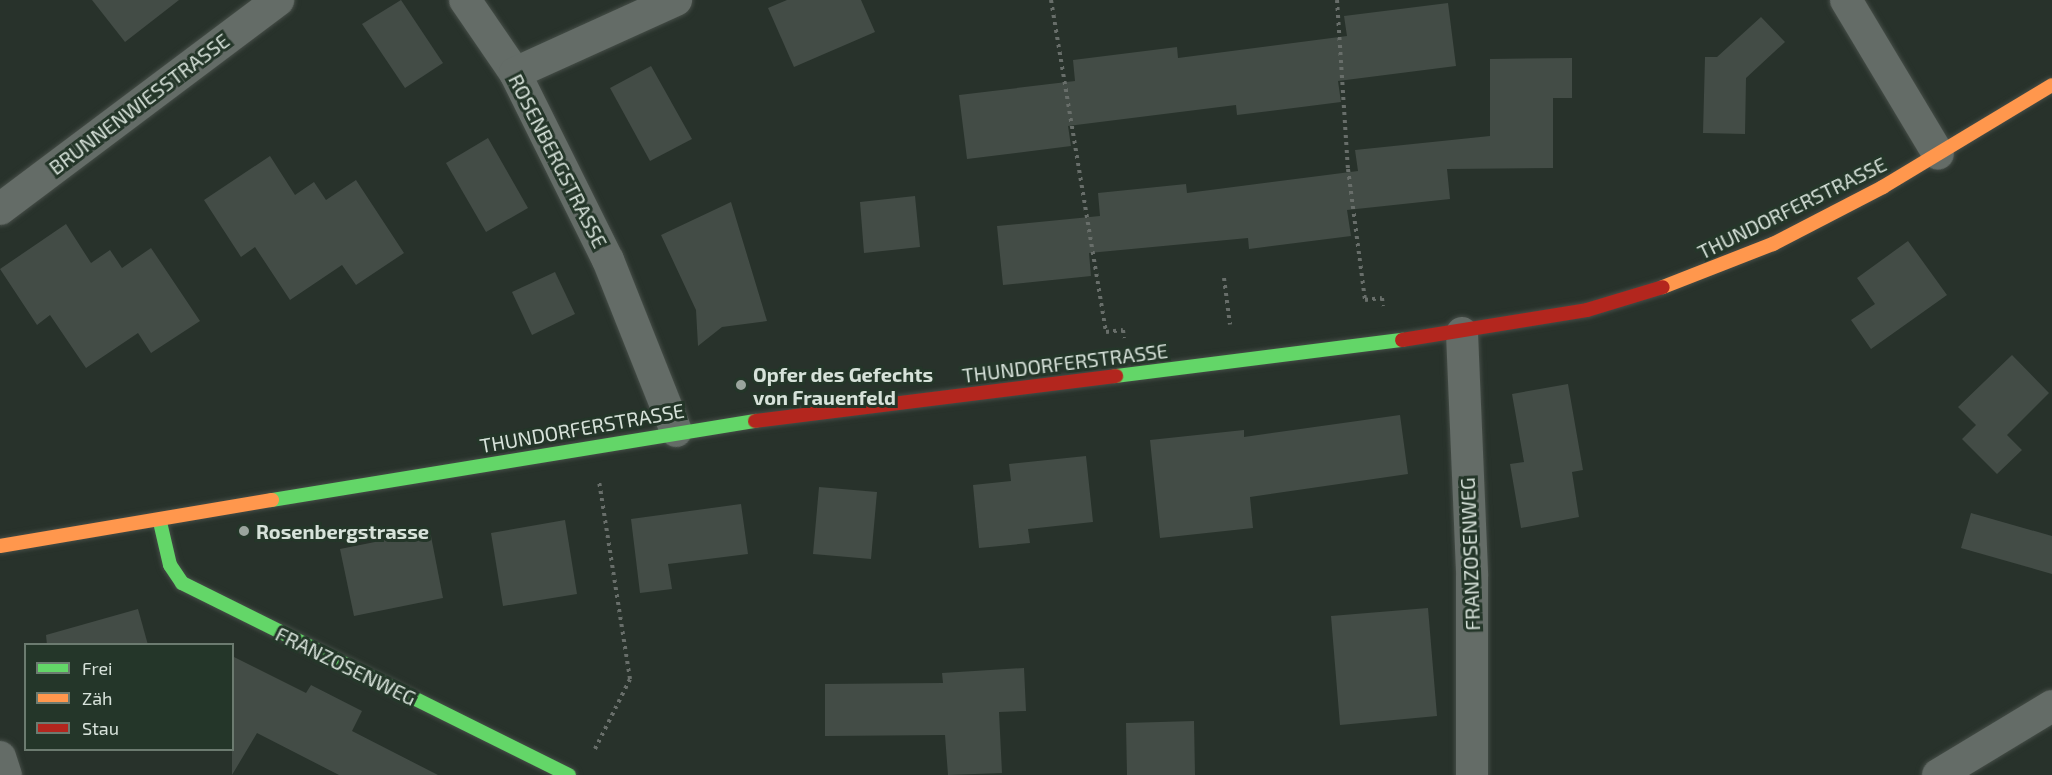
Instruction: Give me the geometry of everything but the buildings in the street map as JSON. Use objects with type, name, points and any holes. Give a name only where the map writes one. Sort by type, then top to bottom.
[{"type":"street","name":"BRUNNENWIESSTRASSE","points":[[0,209],[278,0]]},
{"type":"street","name":"ROSENBERGSTRASSE","points":[[465,0],[515,73],[608,260],[676,431]]},
{"type":"street","points":[[515,73],[676,0]]},
{"type":"street","points":[[1846,0],[1938,154]]},
{"type":"street","name":"THUNDORFERSTRASSE","points":[[0,546],[160,522],[676,431],[1387,343],[1462,333],[1587,310],[1705,274],[1793,234],[1938,154],[2052,85]]},
{"type":"street","name":"FRANZOSENWEG","points":[[1462,333],[1472,576],[1472,775]]},
{"type":"street","name":"FRANZOSENWEG","points":[[160,522],[170,564],[182,583],[569,775]]},
{"type":"street","points":[[1938,775],[2052,706]]},
{"type":"street","points":[[0,757],[6,775]]},
{"type":"path","points":[[1051,0],[1106,332],[1123,330],[1128,375]]},
{"type":"path","points":[[1337,0],[1348,169],[1365,300],[1382,298],[1387,343]]},
{"type":"path","points":[[1224,278],[1229,316]]},
{"type":"path","points":[[592,754],[630,679],[599,481]]},
{"type":"traffic: fast","points":[[1116,376],[1402,340]]},
{"type":"traffic: fast","points":[[272,500],[755,421]]},
{"type":"traffic: fast","points":[[160,522],[170,565],[182,583],[569,775]]},
{"type":"traffic: slow","points":[[1663,287],[1773,244],[1883,187],[2052,85]]},
{"type":"traffic: slow","points":[[0,546],[272,500]]},
{"type":"traffic: jam","points":[[1402,340],[1587,310],[1663,287]]},
{"type":"traffic: jam","points":[[755,421],[1116,376]]},
{"type":"place","name":"Opfer des Gefechts von Frauenfeld","points":[[741,385]]},
{"type":"place","name":"Rosenbergstrasse","points":[[244,531]]}]
